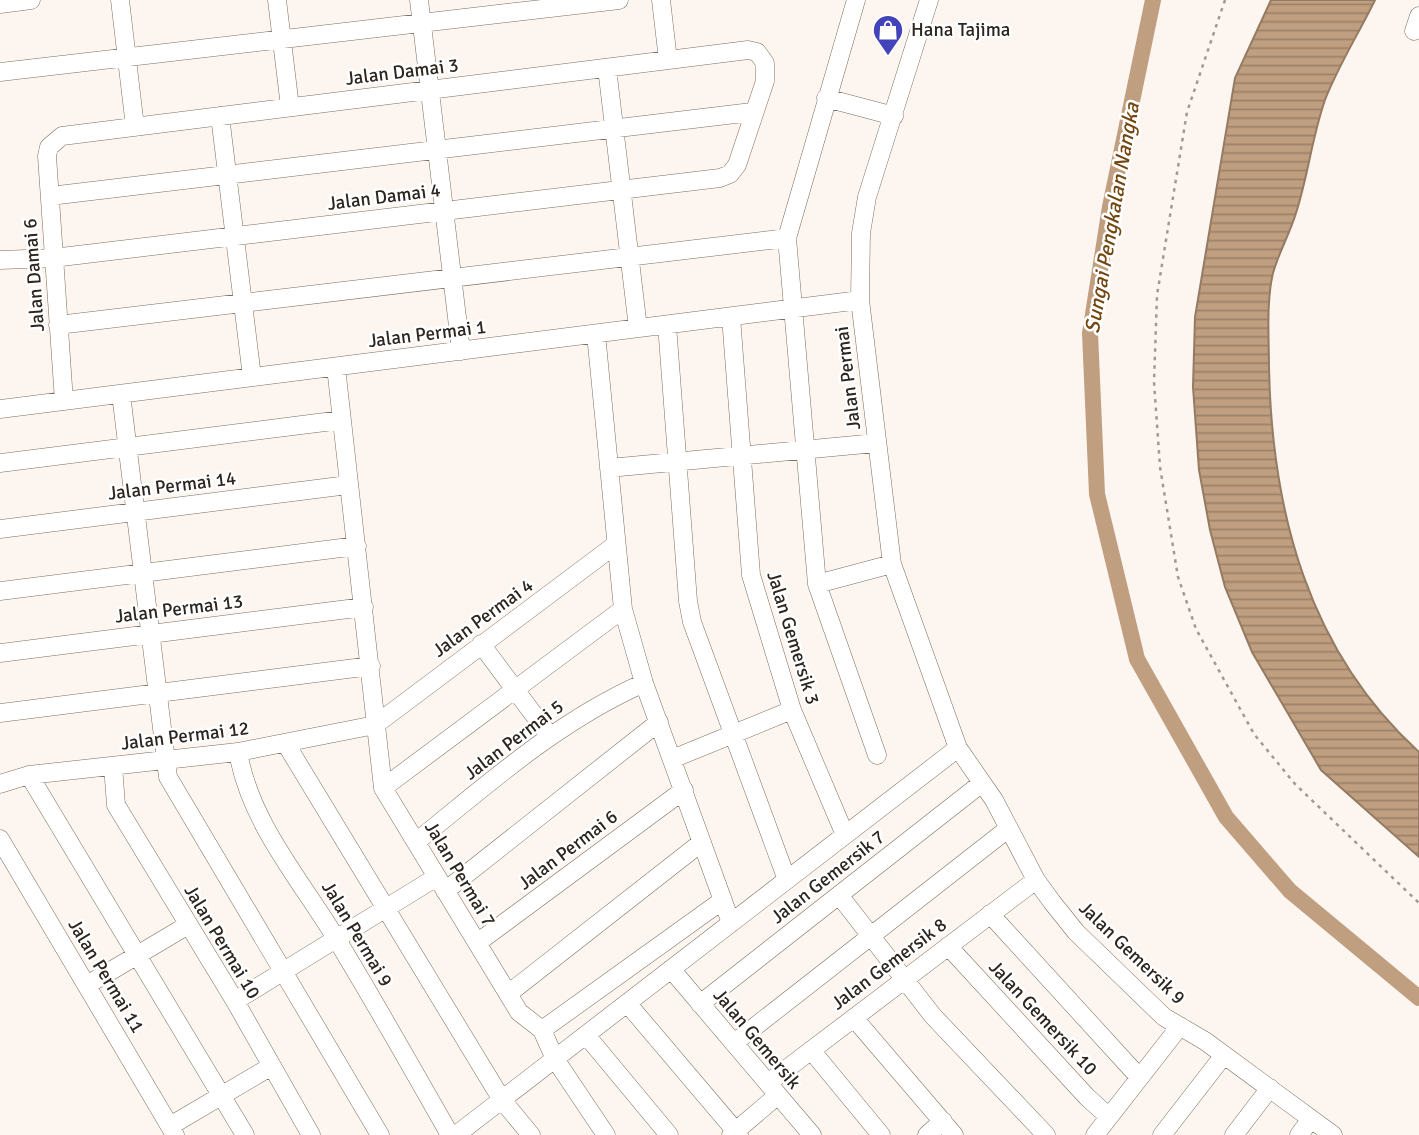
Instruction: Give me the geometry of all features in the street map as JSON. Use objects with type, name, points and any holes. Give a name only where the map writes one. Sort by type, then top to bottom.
[{"type":"street","points":[[0,4],[31,0]]},
{"type":"street","points":[[120,0],[135,127]]},
{"type":"street","points":[[277,0],[290,107]]},
{"type":"street","points":[[419,0],[461,351]]},
{"type":"street","points":[[0,72],[619,0]]},
{"type":"street","points":[[661,0],[668,60]]},
{"type":"street","points":[[856,0],[787,238],[817,584],[877,755]]},
{"type":"street","name":"Jalan Permai","points":[[929,0],[867,197],[861,233],[860,300],[892,564],[958,748]]},
{"type":"street","name":"Jalan Damai 3","points":[[49,147],[62,136],[748,50],[757,52],[762,58],[765,81],[752,112]]},
{"type":"street","points":[[607,68],[638,328]]},
{"type":"street","points":[[826,98],[894,116]]},
{"type":"street","points":[[50,196],[752,112]]},
{"type":"street","name":"Jalan Damai 4","points":[[0,260],[53,258],[720,178],[730,174],[737,165],[752,112]]},
{"type":"street","points":[[220,116],[252,377]]},
{"type":"street","name":"Jalan Damai 6","points":[[49,147],[53,258],[64,401]]},
{"type":"street","points":[[58,325],[787,238]]},
{"type":"street","name":"Jalan Permai 1","points":[[0,409],[860,300]]},
{"type":"street","name":"Jalan Gemersik 3","points":[[731,317],[751,575],[792,710],[845,835]]},
{"type":"street","points":[[667,325],[676,462],[692,622],[736,734],[787,880]]},
{"type":"street","points":[[596,334],[622,609],[644,682],[731,923]]},
{"type":"street","name":"Jalan Permai 7","points":[[336,367],[383,788],[519,1012],[542,1030],[555,1059],[607,1135]]},
{"type":"street","points":[[121,394],[168,777],[285,970],[380,1135]]},
{"type":"street","points":[[0,463],[341,420]]},
{"type":"street","points":[[609,468],[876,443]]},
{"type":"street","name":"Jalan Permai 14","points":[[0,529],[348,485]]},
{"type":"street","name":"Jalan Permai 4","points":[[375,725],[615,545]]},
{"type":"street","points":[[0,591],[357,546]]},
{"type":"street","points":[[817,584],[892,564]]},
{"type":"street","name":"Jalan Permai 13","points":[[0,653],[364,607]]},
{"type":"street","points":[[383,788],[622,609]]},
{"type":"street","points":[[481,645],[549,735]]},
{"type":"street","points":[[0,713],[371,666]]},
{"type":"street","name":"Jalan Permai 5","points":[[416,842],[549,735],[604,700],[644,682]]},
{"type":"street","points":[[673,759],[792,710]]},
{"type":"street","points":[[235,1001],[387,908],[440,884],[659,722]]},
{"type":"street","name":"Jalan Permai 12","points":[[0,784],[29,775],[238,752],[375,725]]},
{"type":"street","points":[[286,744],[502,1100],[531,1135]]},
{"type":"street","points":[[456,1135],[958,748]]},
{"type":"street","name":"Jalan Gemersik 9","points":[[958,748],[1009,828],[1036,880],[1076,932],[1159,1012],[1224,1055],[1333,1135]]},
{"type":"street","name":"Jalan Permai 9","points":[[238,752],[242,779],[256,812],[336,939],[450,1135]]},
{"type":"street","name":"Jalan Permai 10","points":[[113,766],[116,805],[235,1001],[270,1067],[311,1135]]},
{"type":"street","points":[[29,775],[245,1135]]},
{"type":"street","name":"Jalan Gemersik 7","points":[[700,1004],[982,783]]},
{"type":"street","name":"Jalan Permai 6","points":[[477,943],[684,790]]},
{"type":"street","points":[[734,1043],[873,938],[1009,828]]},
{"type":"street","name":"Jalan Permai 11","points":[[0,839],[173,1131]]},
{"type":"street","points":[[508,994],[702,842]]},
{"type":"street","name":"Jalan Gemersik 8","points":[[735,1134],[811,1050],[1036,880]]},
{"type":"street","points":[[839,895],[933,1016],[1040,1128],[1020,1135]]},
{"type":"street","points":[[542,1030],[723,900]]},
{"type":"street","points":[[990,914],[1139,1077]]},
{"type":"street","points":[[87,985],[187,925]]},
{"type":"street","name":"Jalan Gemersik 10","points":[[948,946],[1087,1097],[1109,1116]]},
{"type":"street","name":"Jalan Gemersik","points":[[671,969],[812,1135]]},
{"type":"street","points":[[627,1003],[735,1134]]},
{"type":"street","points":[[854,1018],[948,1128],[927,1135]]},
{"type":"street","points":[[1095,1135],[1180,1026]]},
{"type":"street","points":[[586,1035],[669,1135]]},
{"type":"street","points":[[811,1050],[881,1135]]},
{"type":"street","points":[[1162,1135],[1224,1055]]},
{"type":"street","points":[[173,1131],[222,1096],[270,1067]]},
{"type":"street","points":[[1234,1135],[1270,1088]]},
{"type":"street","points":[[1299,1135],[1311,1119]]},
{"type":"path","points":[[1225,0],[1187,112],[1154,329],[1160,467],[1178,577],[1196,629],[1254,734],[1295,784],[1419,903]]},
{"type":"shaded area","points":[[1271,0],[1375,0],[1325,100],[1296,213],[1273,273],[1269,308],[1269,368],[1278,475],[1289,527],[1304,577],[1324,625],[1350,670],[1381,713],[1419,752],[1419,857],[1321,770],[1252,652],[1225,587],[1210,530],[1199,470],[1193,387],[1195,317],[1235,78]]},
{"type":"waterway","name":"Sungai Pengkalan Nangka","points":[[1153,0],[1110,207],[1090,333],[1097,494],[1137,659],[1226,817],[1290,891],[1419,998]]},
{"type":"place","name":"Hana Tajima","points":[[888,57]]}]
